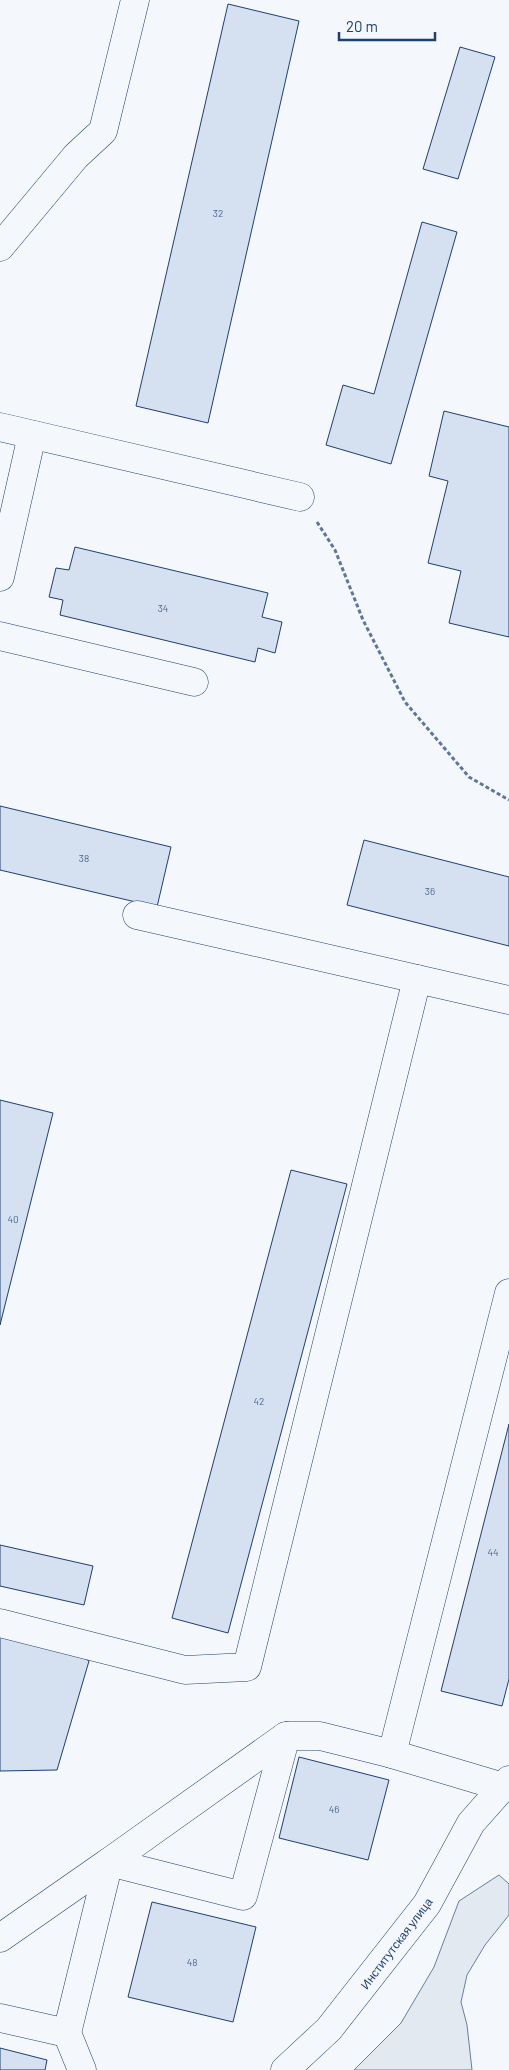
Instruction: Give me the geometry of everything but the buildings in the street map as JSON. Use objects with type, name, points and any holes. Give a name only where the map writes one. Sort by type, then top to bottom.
[{"type":"main road","points":[[0,247],[76,156],[103,131],[135,0]]},
{"type":"main road","points":[[0,427],[300,497]]},
{"type":"main road","points":[[0,577],[32,435]]},
{"type":"main road","points":[[0,636],[194,682]]},
{"type":"main road","points":[[136,915],[509,1000]]},
{"type":"main road","points":[[0,1623],[185,1670],[247,1667],[417,979]]},
{"type":"main road","points":[[392,1754],[509,1294]]},
{"type":"main road","points":[[109,1862],[243,1896],[286,1736]]},
{"type":"main road","points":[[0,1938],[286,1736],[320,1736],[506,1783]]},
{"type":"main road","name":"Институтская улица","points":[[285,2070],[329,2029],[427,1904],[471,1822],[506,1783]]},
{"type":"main road","points":[[82,2070],[68,2033],[109,1862]]},
{"type":"main road","points":[[0,2018],[68,2033]]},
{"type":"path","points":[[300,497],[335,550],[363,620],[404,702],[469,777],[509,800]]},
{"type":"shaded area","points":[[499,1875],[509,1884],[509,1915],[485,1945],[467,1975],[461,2002],[467,2025],[472,2070],[354,2070],[401,2023],[434,1967],[459,1901]]}]
